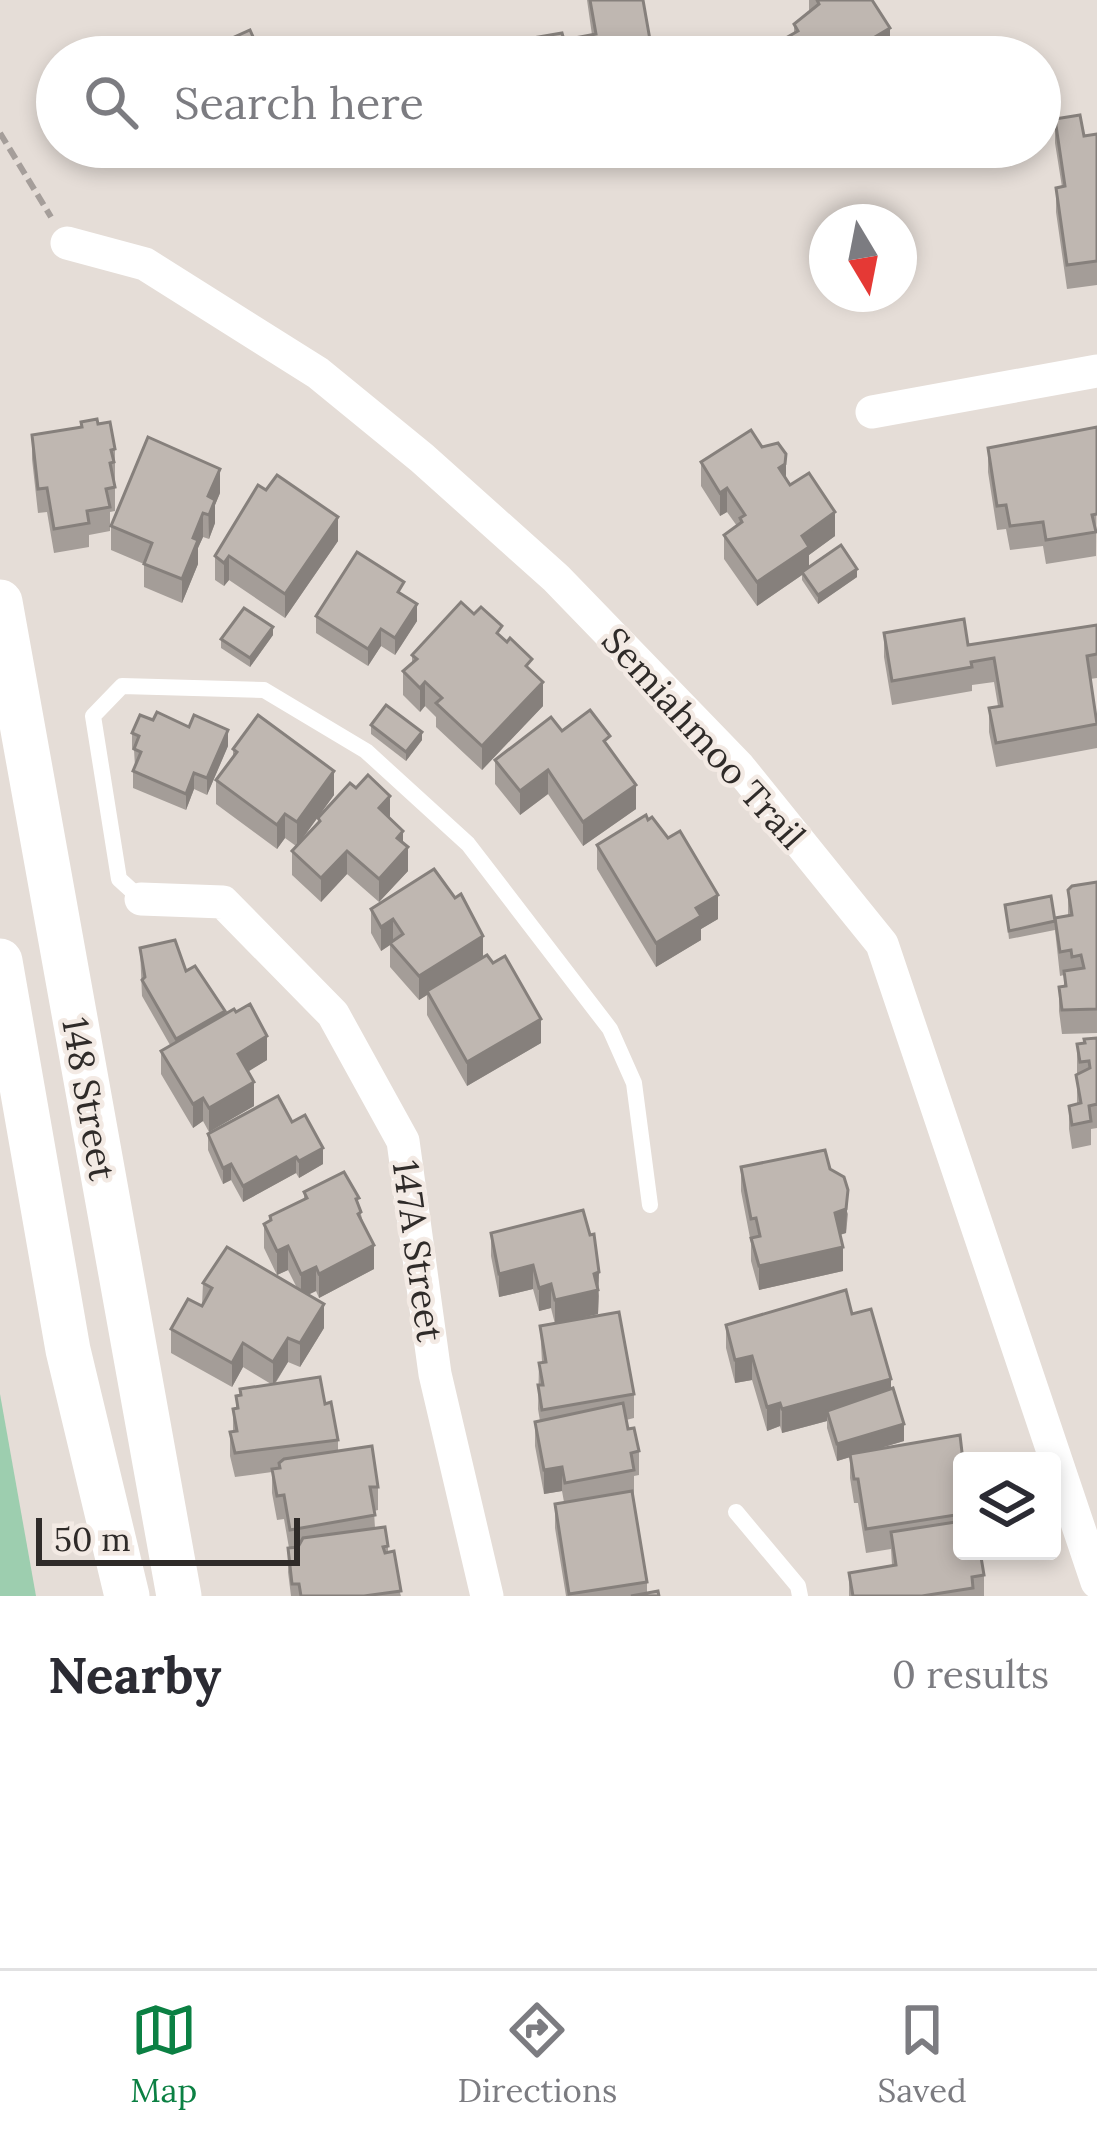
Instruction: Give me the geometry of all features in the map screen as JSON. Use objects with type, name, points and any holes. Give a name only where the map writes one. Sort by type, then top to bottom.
[{"type":"main road","name":"148 Street","points":[[0,602],[179,1596]]},
{"type":"main road","name":"148 Street","points":[[0,961],[68,1349],[127,1596]]},
{"type":"street","name":"Semiahmoo Trail","points":[[67,243],[145,264],[318,374],[422,458],[556,578],[739,767],[882,944],[1097,1582]]},
{"type":"street","points":[[872,412],[1097,371]]},
{"type":"street","name":"147A Street","points":[[141,899],[223,902],[333,1014],[403,1141],[435,1374],[487,1596]]},
{"type":"lane","points":[[141,899],[119,879],[93,716],[122,686],[263,690],[366,751],[468,844],[610,1029],[634,1083],[650,1205]]},
{"type":"lane","points":[[736,1512],[798,1586],[800,1596]]},
{"type":"path","points":[[0,133],[67,243]]},
{"type":"green space","points":[[0,1394],[36,1596],[0,1596]]},
{"type":"building","points":[[590,0],[643,0],[649,36],[585,36],[596,34]]},
{"type":"building","points":[[817,0],[872,0],[890,28],[877,36],[789,36],[798,31],[794,24],[819,4]]},
{"type":"building","points":[[1080,115],[1084,136],[1097,134],[1097,261],[1067,265],[1056,188],[1065,186],[1061,118]]},
{"type":"building","points":[[97,419],[98,424],[110,422],[115,449],[110,463],[115,487],[106,489],[110,507],[87,511],[89,523],[54,529],[47,488],[38,489],[32,435],[82,427],[81,422]]},
{"type":"building","points":[[1097,427],[1097,514],[1092,515],[1096,532],[1046,540],[1043,522],[1010,526],[1006,505],[997,506],[988,448]]},
{"type":"building","points":[[751,430],[762,447],[778,443],[786,454],[779,468],[790,485],[809,473],[835,512],[802,536],[809,547],[757,582],[724,535],[745,515],[727,488],[720,493],[701,462]]},
{"type":"building","points":[[148,437],[220,469],[208,496],[215,500],[209,515],[203,513],[182,579],[144,564],[152,543],[111,526]]},
{"type":"building","points":[[277,475],[338,517],[285,594],[229,556],[224,563],[215,556],[258,485],[266,490]]},
{"type":"building","points":[[841,545],[857,569],[818,595],[802,572]]},
{"type":"building","points":[[357,552],[404,582],[398,592],[417,604],[395,638],[381,629],[368,649],[316,616]]},
{"type":"building","points":[[461,602],[474,614],[481,607],[502,626],[497,633],[507,642],[510,638],[532,659],[526,666],[543,682],[482,746],[436,703],[442,698],[425,682],[420,688],[403,671]]},
{"type":"building","points":[[244,608],[273,627],[250,658],[221,639]]},
{"type":"building","points":[[964,619],[968,645],[1097,625],[1097,654],[1087,656],[1097,724],[996,743],[989,708],[1002,706],[994,658],[971,662],[972,667],[892,681],[884,633]]},
{"type":"building","points":[[386,705],[422,732],[406,752],[371,725]]},
{"type":"building","points":[[590,710],[610,736],[604,741],[636,785],[583,822],[548,770],[520,791],[495,760],[551,717],[562,731]]},
{"type":"building","points":[[157,712],[189,727],[194,715],[228,730],[207,778],[194,773],[186,794],[133,771],[141,752],[134,749],[139,736],[132,733],[140,715],[153,720]]},
{"type":"building","points":[[258,715],[334,771],[297,822],[285,814],[277,825],[216,780]]},
{"type":"building","points":[[368,775],[390,796],[379,808],[403,831],[397,838],[408,847],[379,879],[347,851],[321,878],[292,851],[350,783],[356,788]]},
{"type":"building","points":[[646,815],[668,838],[680,831],[718,895],[696,908],[701,916],[656,943],[597,845]]},
{"type":"building","points":[[434,869],[455,898],[461,894],[483,936],[419,976],[390,943],[403,934],[393,919],[381,927],[371,909]]},
{"type":"building","points":[[1097,882],[1097,1009],[1062,1010],[1059,987],[1066,986],[1064,971],[1084,968],[1081,955],[1060,952],[1055,918],[1072,915],[1068,890],[1072,886]]},
{"type":"building","points":[[1051,896],[1055,921],[1009,931],[1005,905]]},
{"type":"building","points":[[175,940],[186,971],[195,966],[225,1011],[176,1039],[142,980],[140,948]]},
{"type":"building","points":[[487,955],[493,963],[505,956],[541,1019],[467,1062],[427,991]]},
{"type":"building","points":[[250,1004],[267,1036],[238,1054],[254,1082],[209,1108],[203,1098],[193,1104],[161,1051]]},
{"type":"building","points":[[1097,1038],[1097,1104],[1089,1106],[1091,1121],[1072,1125],[1069,1106],[1081,1103],[1076,1075],[1090,1068],[1089,1061],[1080,1062],[1077,1044]]},
{"type":"building","points":[[278,1096],[292,1122],[305,1115],[323,1148],[243,1186],[231,1164],[223,1168],[208,1134]]},
{"type":"building","points":[[825,1150],[830,1169],[844,1177],[848,1190],[846,1209],[835,1213],[843,1247],[759,1266],[751,1238],[760,1236],[756,1218],[751,1219],[741,1167]]},
{"type":"building","points":[[344,1172],[359,1198],[358,1214],[374,1245],[319,1274],[316,1267],[301,1274],[288,1246],[277,1251],[264,1224],[270,1216],[307,1198],[304,1192]]},
{"type":"building","points":[[583,1210],[590,1235],[594,1234],[598,1290],[555,1300],[551,1284],[539,1288],[533,1265],[499,1274],[491,1233]]},
{"type":"building","points":[[227,1247],[324,1304],[300,1343],[288,1338],[273,1362],[243,1343],[232,1363],[171,1329],[188,1299],[202,1306],[212,1288],[203,1283]]},
{"type":"building","points":[[846,1290],[852,1314],[871,1309],[891,1379],[782,1409],[780,1403],[767,1407],[752,1356],[735,1360],[726,1325]]},
{"type":"building","points":[[619,1312],[634,1394],[542,1410],[539,1363],[546,1362],[540,1326]]},
{"type":"building","points":[[320,1377],[325,1404],[331,1402],[338,1440],[235,1453],[230,1432],[237,1431],[233,1409],[238,1408],[240,1389]]},
{"type":"building","points":[[893,1388],[904,1424],[837,1444],[827,1411]]},
{"type":"building","points":[[623,1403],[639,1451],[631,1453],[634,1470],[565,1483],[562,1467],[544,1470],[535,1422]]},
{"type":"building","points":[[960,1435],[962,1452],[953,1452],[953,1515],[866,1529],[850,1454]]},
{"type":"building","points":[[372,1446],[378,1487],[370,1487],[375,1515],[290,1530],[284,1495],[277,1496],[272,1469],[280,1468],[284,1459]]},
{"type":"building","points":[[632,1491],[647,1582],[569,1594],[555,1504]]},
{"type":"building","points":[[953,1522],[953,1560],[982,1560],[984,1575],[972,1577],[973,1588],[922,1596],[853,1596],[849,1573],[896,1565],[891,1532]]},
{"type":"building","points":[[385,1527],[388,1546],[383,1547],[385,1553],[394,1551],[401,1591],[301,1596],[299,1584],[292,1584],[288,1548],[298,1547],[303,1538]]}]
